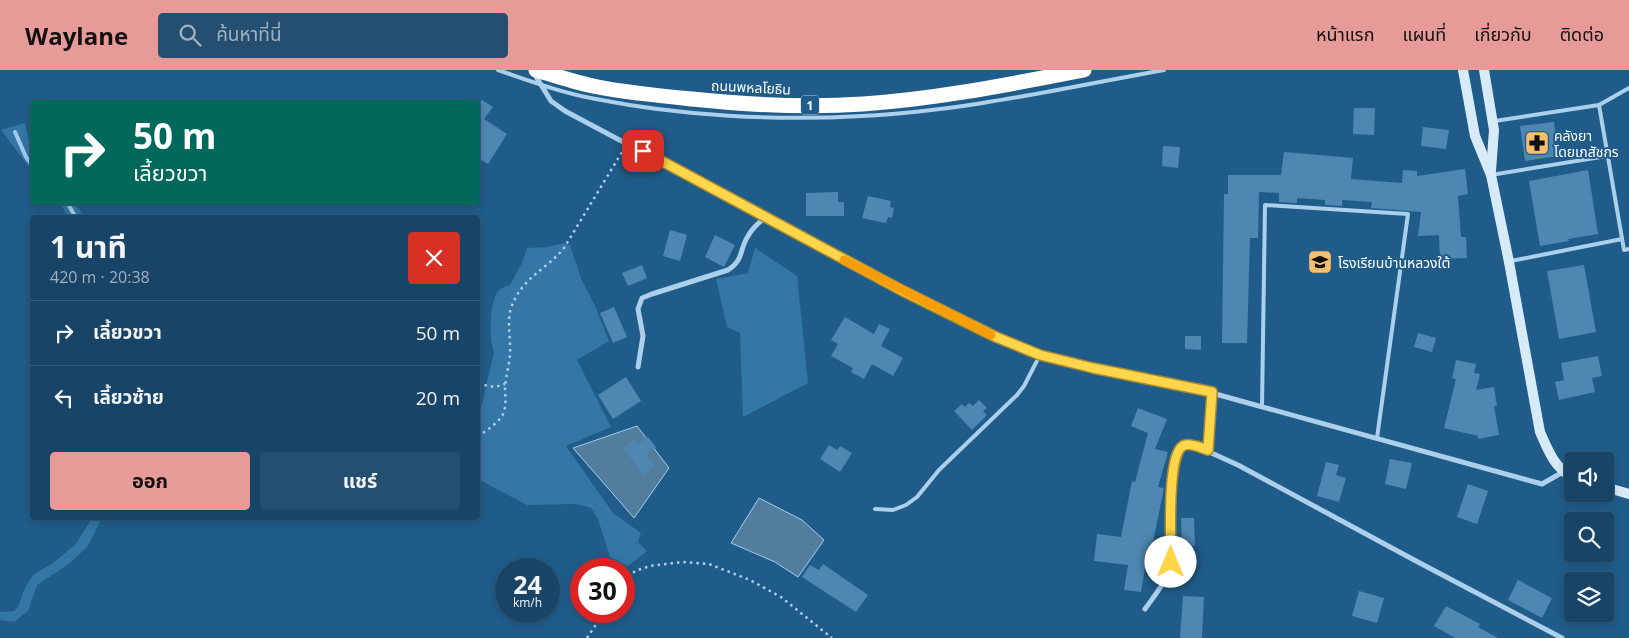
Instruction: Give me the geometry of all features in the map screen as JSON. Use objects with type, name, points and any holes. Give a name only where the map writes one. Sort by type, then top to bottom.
[{"type":"highway","name":"ถนนพหลโยธิน","points":[[536,70],[597,87],[656,96],[734,103],[796,105],[862,104],[925,98],[993,88],[1084,70]]},
{"type":"main road","points":[[1463,70],[1476,136],[1491,175],[1540,432],[1551,456],[1563,472]]},
{"type":"main road","points":[[1484,70],[1494,130],[1491,175]]},
{"type":"main road","points":[[1614,490],[1629,494]]},
{"type":"street","points":[[532,70],[552,101],[564,110],[903,291],[988,334],[1040,355],[1093,368],[1212,392],[1542,484],[1563,472]]},
{"type":"street","points":[[638,367],[643,336],[638,308],[642,298],[728,270],[737,264],[747,237],[765,218]]},
{"type":"street","points":[[1208,450],[1212,392]]},
{"type":"street","points":[[1146,609],[1168,576],[1171,562],[1171,487],[1175,456],[1180,447],[1185,444],[1208,450],[1238,465],[1407,557],[1562,638]]},
{"type":"lane","points":[[498,70],[542,86],[595,99],[733,116],[796,118],[863,116],[927,110],[1164,70]]},
{"type":"lane","points":[[1492,122],[1599,105],[1629,88]]},
{"type":"lane","points":[[1599,105],[1624,250],[1629,249]]},
{"type":"lane","points":[[1491,175],[1608,156]]},
{"type":"lane","points":[[1262,407],[1265,205],[1408,214],[1377,438]]},
{"type":"lane","points":[[1509,262],[1622,239]]},
{"type":"lane","points":[[875,509],[893,510],[906,505],[917,497],[939,470],[1017,395],[1024,386],[1040,355]]},
{"type":"path","points":[[480,435],[496,423],[503,414],[506,402],[510,351],[508,319],[515,297],[534,274],[564,248],[627,143]]},
{"type":"path","points":[[480,384],[495,387],[506,383]]},
{"type":"path","points":[[635,571],[650,566],[682,562],[708,564],[750,580],[781,597],[832,638]]},
{"type":"path","points":[[587,638],[597,623]]},
{"type":"shaded area","points":[[25,123],[30,145],[30,168],[1,130]]},
{"type":"shaded area","points":[[61,205],[76,205],[83,215],[67,215]]},
{"type":"shaded area","points":[[564,243],[570,245],[582,281],[595,306],[609,341],[577,360],[611,427],[566,446],[613,513],[641,533],[638,542],[647,551],[635,560],[635,558],[610,557],[598,519],[591,508],[577,504],[527,505],[480,480],[480,412],[494,352],[491,339],[492,306],[499,290],[510,285],[522,263],[527,248],[547,247]]},
{"type":"shaded area","points":[[755,248],[797,276],[808,383],[743,417],[740,333],[727,327],[716,279],[748,273]]},
{"type":"shaded area","points":[[637,426],[669,468],[634,518],[573,448]]},
{"type":"shaded area","points":[[759,498],[802,520],[824,540],[798,577],[775,562],[731,543]]},
{"type":"shaded area","points":[[91,520],[106,520],[100,522],[88,546],[70,563],[37,585],[28,611],[14,622],[0,620],[0,612],[14,611],[18,607],[25,588],[33,575],[53,563],[76,544]]},
{"type":"building","points":[[482,100],[493,107],[484,119],[507,134],[488,164],[480,159],[480,103]]},
{"type":"building","points":[[1354,108],[1375,108],[1374,135],[1353,134]]},
{"type":"building","points":[[1554,122],[1558,156],[1525,161],[1520,126]]},
{"type":"building","points":[[1423,127],[1449,130],[1446,149],[1421,146]]},
{"type":"building","points":[[1163,146],[1180,147],[1178,168],[1162,166]]},
{"type":"building","points":[[1284,152],[1353,158],[1351,179],[1402,183],[1403,170],[1417,171],[1417,176],[1465,169],[1468,194],[1458,196],[1461,237],[1466,237],[1467,258],[1440,259],[1439,235],[1418,236],[1421,212],[1371,208],[1372,202],[1342,200],[1342,206],[1325,205],[1325,200],[1297,198],[1297,203],[1279,202],[1279,193],[1259,192],[1258,238],[1250,238],[1247,343],[1222,343],[1224,194],[1228,194],[1228,175],[1281,175]]},
{"type":"building","points":[[1588,170],[1598,234],[1540,246],[1529,181]]},
{"type":"building","points":[[838,192],[838,202],[844,202],[844,216],[806,216],[806,193]]},
{"type":"building","points":[[868,196],[891,201],[890,207],[894,208],[892,218],[888,217],[886,223],[862,218]]},
{"type":"building","points":[[670,230],[687,235],[680,261],[663,256]]},
{"type":"building","points":[[715,235],[735,245],[724,267],[705,257]]},
{"type":"building","points":[[642,265],[647,278],[628,286],[622,273]]},
{"type":"building","points":[[1584,265],[1596,332],[1559,339],[1547,271]]},
{"type":"building","points":[[614,307],[627,337],[613,343],[600,313]]},
{"type":"building","points":[[845,317],[874,334],[879,324],[890,329],[881,346],[903,358],[893,376],[872,364],[864,379],[851,372],[853,368],[831,356],[838,344],[831,340]]},
{"type":"building","points":[[1418,333],[1436,338],[1432,352],[1414,347]]},
{"type":"building","points":[[1185,336],[1201,336],[1201,350],[1185,349]]},
{"type":"building","points":[[1598,356],[1602,376],[1592,378],[1595,392],[1559,400],[1555,382],[1564,380],[1561,363]]},
{"type":"building","points":[[1456,360],[1476,364],[1474,373],[1480,374],[1476,390],[1494,387],[1497,406],[1494,406],[1499,435],[1478,439],[1478,436],[1444,428],[1456,379],[1452,378]]},
{"type":"building","points":[[626,377],[641,401],[613,419],[598,395]]},
{"type":"building","points":[[979,400],[987,408],[983,411],[987,415],[972,430],[954,411],[962,404],[965,407],[969,403],[973,406]]},
{"type":"building","points":[[1138,408],[1167,419],[1155,449],[1168,452],[1158,487],[1164,488],[1149,562],[1146,562],[1141,592],[1124,590],[1128,565],[1094,561],[1097,534],[1121,537],[1132,481],[1135,482],[1148,433],[1131,426]]},
{"type":"building","points":[[648,437],[656,447],[646,454],[655,466],[644,475],[623,448],[635,439],[638,444]]},
{"type":"building","points":[[829,445],[837,450],[840,446],[852,453],[840,472],[820,459]]},
{"type":"building","points":[[1390,459],[1412,463],[1406,489],[1385,484]]},
{"type":"building","points":[[1326,462],[1339,465],[1336,475],[1346,478],[1339,502],[1317,496]]},
{"type":"building","points":[[1468,484],[1488,491],[1477,524],[1457,517]]},
{"type":"building","points":[[1181,518],[1194,518],[1195,546],[1182,546]]},
{"type":"building","points":[[823,564],[868,595],[856,612],[802,577],[810,565],[819,570]]},
{"type":"building","points":[[1518,580],[1552,598],[1542,618],[1508,600]]},
{"type":"building","points":[[1359,591],[1384,598],[1377,623],[1352,616]]},
{"type":"building","points":[[1183,596],[1204,597],[1202,638],[1180,638]]},
{"type":"building","points":[[1446,606],[1480,624],[1478,627],[1498,638],[1455,638],[1434,626]]},
{"type":"waterway","points":[[15,132],[30,162]]},
{"type":"waterway","points":[[69,205],[74,215]]},
{"type":"slow traffic","points":[[844,260],[991,335]]},
{"type":"place","name":"คลังยา โดยเภสัชกร","points":[[1537,143]]},
{"type":"place","name":"โรงเรียนบ้านหลวงใต้","points":[[1320,262]]},
{"type":"route","points":[[643,151],[903,291],[996,337],[1040,355],[1093,368],[1212,392],[1208,450],[1185,444],[1180,447],[1175,456],[1171,487],[1171,562]]}]
